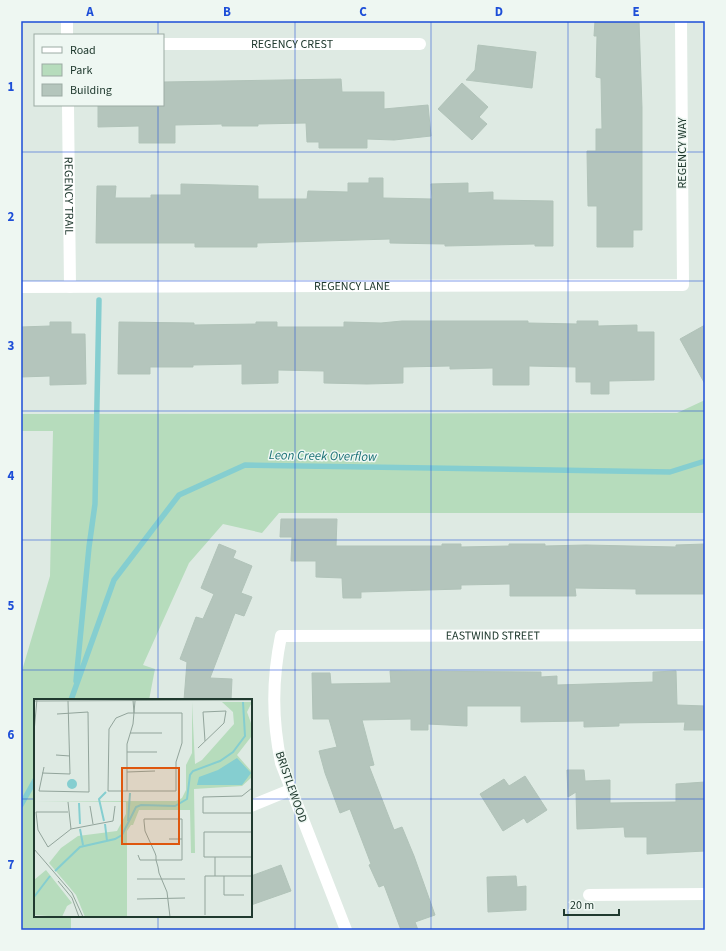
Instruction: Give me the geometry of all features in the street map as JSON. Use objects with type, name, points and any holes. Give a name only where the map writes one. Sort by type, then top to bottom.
[{"type":"street","points":[[67,21],[67,34]]},
{"type":"street","name":"REGENCY WAY","points":[[681,21],[683,285]]},
{"type":"street","name":"REGENCY CREST","points":[[164,44],[420,44]]},
{"type":"street","name":"REGENCY TRAIL","points":[[68,106],[70,287]]},
{"type":"street","name":"REGENCY LANE","points":[[21,287],[683,285]]},
{"type":"street","name":"EASTWIND STREET","points":[[281,636],[705,635]]},
{"type":"street","name":"BRISTLEWOOD","points":[[281,636],[275,669],[273,713],[281,763],[290,790],[346,930]]},
{"type":"street","points":[[252,806],[290,790]]},
{"type":"street","points":[[589,895],[705,894]]},
{"type":"green space","points":[[705,400],[705,513],[279,513],[262,533],[223,524],[189,563],[143,665],[155,669],[149,699],[34,699],[34,917],[71,917],[71,930],[21,930],[21,674],[50,576],[53,431],[21,431],[21,414],[677,413]]},
{"type":"building","points":[[595,21],[639,21],[642,108],[642,230],[633,230],[633,247],[597,247],[597,206],[588,206],[587,151],[596,151],[596,129],[602,129],[601,78],[596,77],[597,36],[594,36]]},
{"type":"building","points":[[478,45],[536,52],[532,88],[466,80],[475,70]]},
{"type":"building","points":[[341,79],[342,92],[384,92],[384,109],[428,105],[431,136],[394,140],[367,139],[367,148],[319,148],[319,142],[307,142],[306,123],[258,124],[258,126],[222,126],[222,124],[175,125],[175,143],[139,143],[139,126],[98,127],[98,106],[164,106],[164,82]]},
{"type":"building","points":[[462,83],[488,107],[479,117],[487,124],[472,140],[438,109]]},
{"type":"building","points":[[369,178],[383,178],[383,198],[432,199],[431,184],[468,183],[468,193],[493,192],[493,200],[553,201],[553,246],[535,246],[535,244],[445,246],[445,244],[390,243],[390,239],[257,243],[257,247],[195,247],[195,243],[96,243],[97,186],[116,186],[115,198],[151,198],[151,195],[181,195],[181,184],[258,186],[258,199],[307,199],[308,191],[348,192],[348,183],[369,183]]},
{"type":"building","points":[[402,321],[528,321],[528,323],[577,324],[577,321],[598,321],[598,326],[637,325],[637,332],[654,332],[654,380],[609,381],[609,394],[591,394],[591,382],[576,382],[576,367],[529,366],[529,385],[493,385],[493,368],[450,369],[450,366],[403,367],[403,383],[367,384],[324,383],[324,371],[278,370],[278,383],[242,384],[242,364],[193,365],[193,367],[150,367],[150,374],[118,374],[119,322],[194,323],[194,325],[256,324],[256,322],[277,322],[277,327],[344,327],[344,322],[381,323]]},
{"type":"building","points":[[50,322],[71,322],[71,334],[85,334],[86,384],[50,385],[50,376],[21,377],[21,327],[50,326]]},
{"type":"building","points":[[705,325],[705,384],[680,339]]},
{"type":"building","points":[[281,519],[337,519],[336,546],[442,546],[442,544],[461,544],[461,547],[509,546],[509,544],[545,544],[545,546],[586,545],[676,547],[676,545],[705,544],[705,594],[636,594],[636,589],[575,588],[576,596],[510,596],[510,584],[461,585],[461,589],[361,592],[361,598],[343,598],[342,578],[316,577],[316,561],[291,561],[292,537],[280,537]]},
{"type":"building","points":[[219,544],[236,551],[233,558],[252,566],[241,593],[252,597],[244,616],[235,613],[210,678],[232,679],[231,699],[184,699],[187,662],[180,659],[196,617],[203,619],[214,594],[201,588]]},
{"type":"building","points":[[390,671],[541,672],[541,677],[557,676],[557,685],[653,682],[653,672],[676,671],[677,705],[705,706],[705,730],[684,730],[685,722],[619,723],[619,726],[584,727],[584,721],[521,722],[521,706],[467,706],[467,726],[428,724],[428,730],[411,730],[411,719],[362,720],[374,765],[369,766],[394,830],[402,827],[435,915],[415,922],[418,930],[401,930],[384,885],[379,887],[369,865],[371,864],[350,809],[340,813],[325,773],[319,751],[337,747],[329,719],[313,719],[312,673],[330,673],[331,684],[391,683]]},
{"type":"building","points":[[567,770],[584,770],[585,781],[610,780],[610,803],[676,802],[676,784],[705,782],[705,851],[647,854],[647,837],[625,837],[624,827],[577,829],[576,792],[568,797]]},
{"type":"building","points":[[525,776],[547,810],[527,823],[524,818],[503,831],[480,794],[504,779],[509,786]]},
{"type":"building","points":[[281,865],[291,891],[252,905],[252,876]]},
{"type":"building","points":[[516,876],[517,887],[526,886],[526,910],[488,912],[487,877]]},
{"type":"waterway","points":[[76,681],[89,547],[95,504],[99,300]]},
{"type":"waterway","name":"Leon Creek Overflow","points":[[71,699],[114,580],[179,495],[245,465],[670,472],[705,461]]},
{"type":"waterway","name":"Leon Creek Overflow","points":[[21,805],[34,782]]}]
